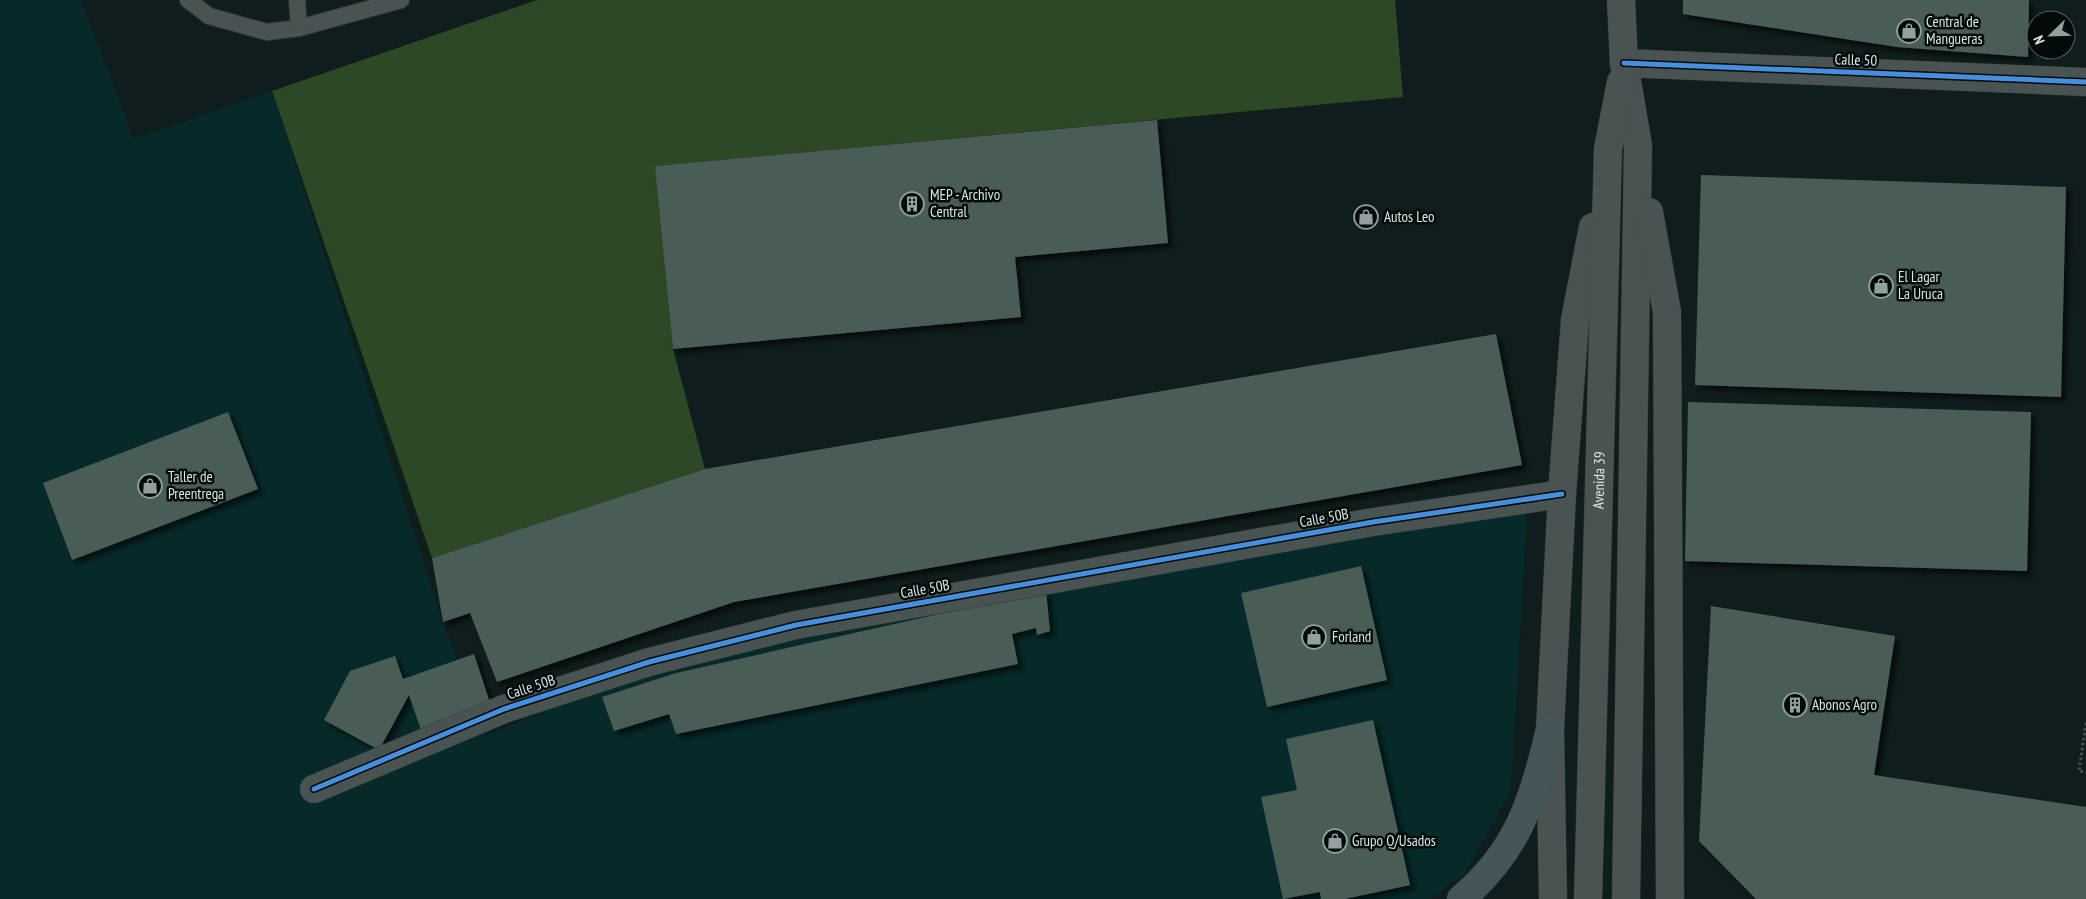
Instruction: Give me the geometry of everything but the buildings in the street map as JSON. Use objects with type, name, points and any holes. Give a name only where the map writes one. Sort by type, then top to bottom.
[{"type":"highway","points":[[1461,899],[1483,880],[1516,835],[1537,783],[1550,729]]},
{"type":"main road","name":"Avenida 39","points":[[1621,0],[1624,63],[1638,146],[1626,899]]},
{"type":"main road","name":"Avenida 39","points":[[1588,899],[1608,149],[1624,63]]},
{"type":"main road","name":"Calle 50","points":[[1624,63],[2086,82]]},
{"type":"main road","points":[[1638,146],[1666,312],[1670,899]]},
{"type":"main road","points":[[1553,899],[1550,729],[1562,494],[1575,320],[1608,149]]},
{"type":"main road","name":"Calle 50B","points":[[314,789],[504,709],[649,662],[796,625],[1373,522],[1562,494]]},
{"type":"lane","points":[[188,0],[209,16],[266,32],[299,28],[401,0]]},
{"type":"lane","points":[[297,0],[299,28]]},
{"type":"path","points":[[2086,722],[2079,771],[2086,772]]},
{"type":"shaded area","points":[[0,0],[81,0],[134,139],[272,91],[443,622],[475,704],[485,736],[629,675],[1191,558],[1527,513],[1511,792],[1464,874],[1430,899],[0,899]]},
{"type":"green space","points":[[537,0],[1395,0],[1403,97],[656,166],[673,349],[705,469],[432,558],[272,91]]},
{"type":"cycle path","points":[[1624,63],[2086,82]]},
{"type":"cycle path","points":[[314,789],[504,709],[649,662],[796,625],[1373,522],[1562,494]]},
{"type":"place","name":"Central de Mangueras","points":[[1909,31]]},
{"type":"place","name":"MEP - Archivo Central","points":[[912,204]]},
{"type":"place","name":"Autos Leo","points":[[1366,217]]},
{"type":"place","name":"El Lagar La Uruca","points":[[1881,286]]},
{"type":"place","name":"Taller de Preentrega","points":[[150,486]]},
{"type":"place","name":"Forland","points":[[1314,637]]},
{"type":"place","name":"Abonos Agro","points":[[1795,705]]},
{"type":"place","name":"Grupo Q/Usados","points":[[1335,841]]}]
